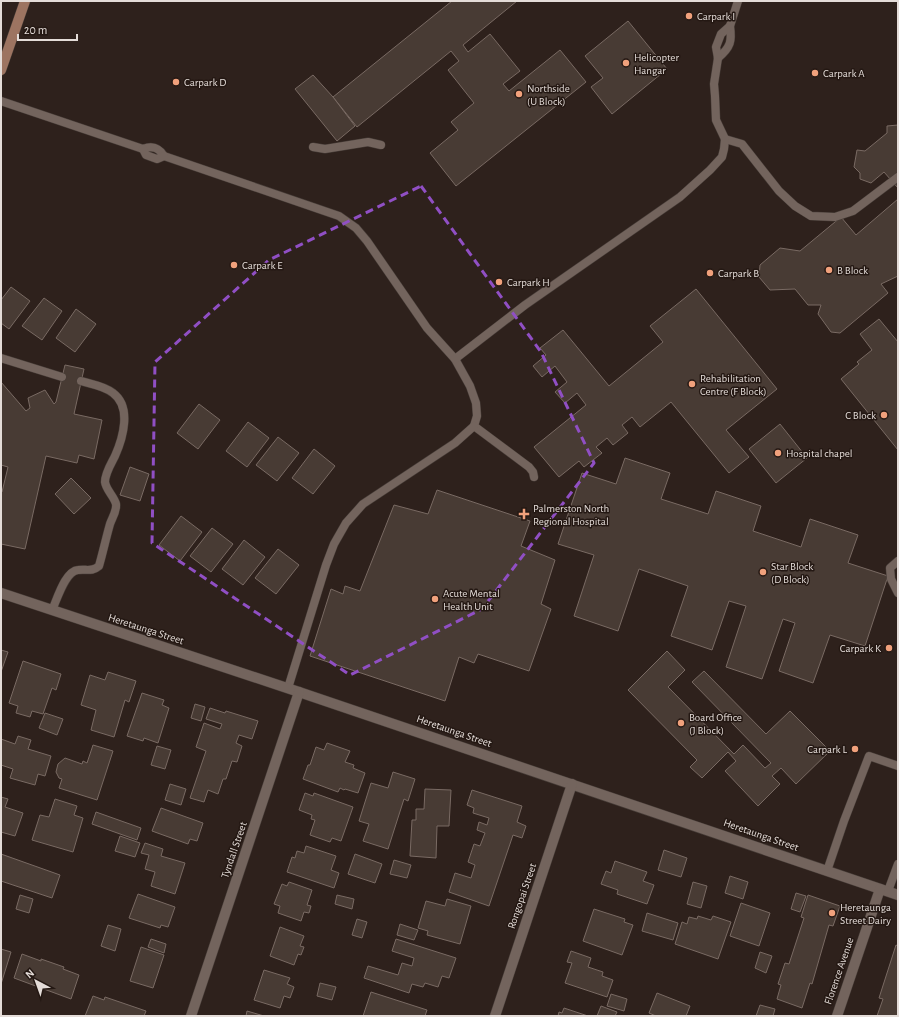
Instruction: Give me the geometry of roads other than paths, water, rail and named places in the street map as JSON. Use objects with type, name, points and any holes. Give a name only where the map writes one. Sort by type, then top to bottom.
[{"type":"main road","points":[[1,70],[25,1]]},
{"type":"street","name":"Heretaunga Street","points":[[1,593],[288,688],[898,895]]},
{"type":"street","name":"Tyndall Street","points":[[191,1016],[299,692]]},
{"type":"street","name":"Rongopai Street","points":[[495,1016],[572,784]]},
{"type":"street","name":"Florence Avenue","points":[[837,1016],[884,890]]},
{"type":"lane","points":[[455,359],[525,305],[680,197],[722,157],[724,139],[716,120],[714,84],[718,58],[727,50],[732,37],[730,26],[738,1]]},
{"type":"lane","points":[[1,101],[143,149],[149,146],[160,150],[164,156],[333,214],[345,220],[356,228],[367,241],[427,328],[455,359],[470,386],[476,403],[477,416],[474,426],[455,443],[363,504],[346,522],[334,544],[326,565],[288,688]]},
{"type":"lane","points":[[724,139],[742,144],[784,196],[795,206],[811,216],[835,217],[853,212],[898,177]]},
{"type":"lane","points":[[313,147],[325,149],[368,142],[381,145]]},
{"type":"lane","points":[[1,358],[62,377]]},
{"type":"lane","points":[[52,610],[67,577],[71,572],[78,570],[94,570],[99,566],[110,524],[116,511],[113,496],[105,482],[107,472],[116,454],[123,434],[124,420],[122,408],[120,402],[113,393],[81,381]]},
{"type":"lane","points":[[474,426],[528,467],[533,472],[534,477]]},
{"type":"lane","points":[[898,561],[890,568],[891,579],[898,592]]},
{"type":"lane","points":[[827,871],[869,756],[898,766]]},
{"type":"lane","points":[[884,890],[898,864]]},
{"type":"place","name":"Carpark I","points":[[689,16]]},
{"type":"place","name":"Helicopter Hangar","points":[[626,63]]},
{"type":"place","name":"Carpark A","points":[[815,73]]},
{"type":"place","name":"Carpark D","points":[[176,82]]},
{"type":"place","name":"Northside (U Block)","points":[[519,94]]},
{"type":"place","name":"Carpark E","points":[[234,265]]},
{"type":"place","name":"B Block","points":[[829,270]]},
{"type":"place","name":"Carpark B","points":[[710,273]]},
{"type":"place","name":"Carpark H","points":[[499,282]]},
{"type":"place","name":"Rehabilitation Centre (F Block)","points":[[692,384]]},
{"type":"place","name":"C Block","points":[[884,415]]},
{"type":"place","name":"Hospital chapel","points":[[778,453]]},
{"type":"place","name":"Palmerston North Regional Hospital","points":[[524,514]]},
{"type":"place","name":"Star Block (D Block)","points":[[763,572]]},
{"type":"place","name":"Acute Mental Health Unit","points":[[435,599]]},
{"type":"place","name":"Carpark K","points":[[889,648]]},
{"type":"place","name":"Board Office (J Block)","points":[[681,723]]},
{"type":"place","name":"Carpark L","points":[[855,749]]},
{"type":"place","name":"Heretaunga Street Dairy","points":[[832,913]]}]
